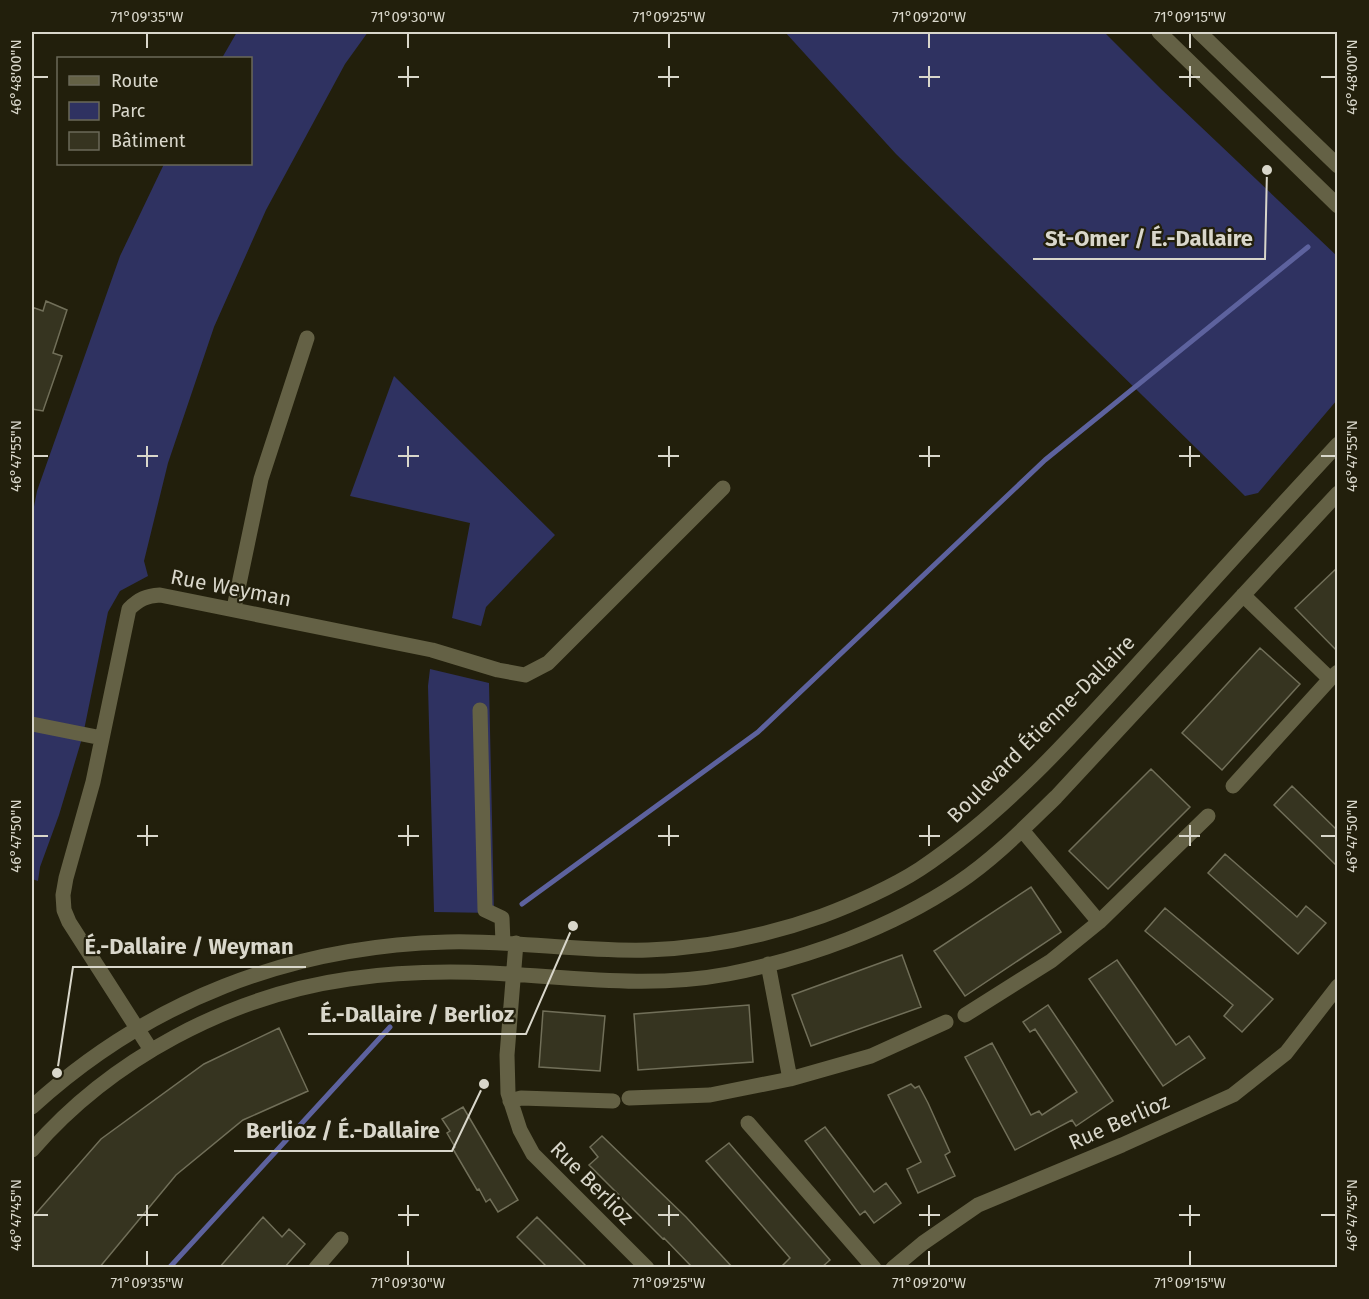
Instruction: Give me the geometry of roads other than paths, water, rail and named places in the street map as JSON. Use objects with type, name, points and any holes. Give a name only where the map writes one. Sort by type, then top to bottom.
[{"type":"street","points":[[1159,32],[1338,206]]},
{"type":"street","points":[[1199,32],[1338,166]]},
{"type":"street","points":[[234,608],[261,479],[307,338]]},
{"type":"street","name":"Boulevard Étienne-Dallaire","points":[[32,1107],[80,1065],[137,1028],[218,987],[311,958],[358,949],[419,943],[510,943],[646,950],[695,948],[732,942],[826,915],[916,872],[961,840],[986,818],[1074,731],[1338,444]]},
{"type":"street","name":"Rue Weyman","points":[[151,1050],[76,935],[64,910],[63,895],[93,782],[129,609],[138,599],[160,595],[234,608],[432,650],[498,670],[525,675],[548,663],[723,488]]},
{"type":"street","points":[[32,1150],[54,1125],[90,1093],[151,1050],[231,1012],[276,996],[350,979],[410,974],[513,975],[627,982],[726,974],[820,949],[912,911],[960,882],[1022,830],[1076,777],[1338,493]]},
{"type":"street","points":[[1233,786],[1334,676],[1243,594]]},
{"type":"street","name":"Rue Berlioz","points":[[480,710],[485,910],[502,918],[510,943],[513,975],[507,1055],[510,1101],[520,1130],[533,1154],[647,1268]]},
{"type":"street","points":[[32,724],[102,738]]},
{"type":"street","points":[[965,1015],[1051,961],[1100,922],[1208,816]]},
{"type":"street","points":[[1022,830],[1100,922]]},
{"type":"street","points":[[768,964],[790,1079]]},
{"type":"street","name":"Rue Berlioz","points":[[893,1268],[923,1243],[978,1205],[1122,1145],[1233,1095],[1286,1053],[1338,986]]},
{"type":"street","points":[[629,1098],[710,1095],[790,1079],[871,1056],[946,1022]]},
{"type":"street","points":[[510,1101],[521,1098],[613,1101]]},
{"type":"street","points":[[748,1123],[874,1268]]},
{"type":"street","points":[[316,1268],[340,1239]]},
{"type":"waterway","points":[[522,904],[758,732],[1045,460],[1308,247]]},
{"type":"waterway","points":[[169,1268],[390,1027]]},
{"type":"place","name":"St-Omer / É.-Dallaire","points":[[1267,170]]},
{"type":"place","name":"É.-Dallaire / Berlioz","points":[[573,926]]},
{"type":"place","name":"É.-Dallaire / Weyman","points":[[57,1073]]},
{"type":"place","name":"Berlioz / É.-Dallaire","points":[[484,1084]]}]
